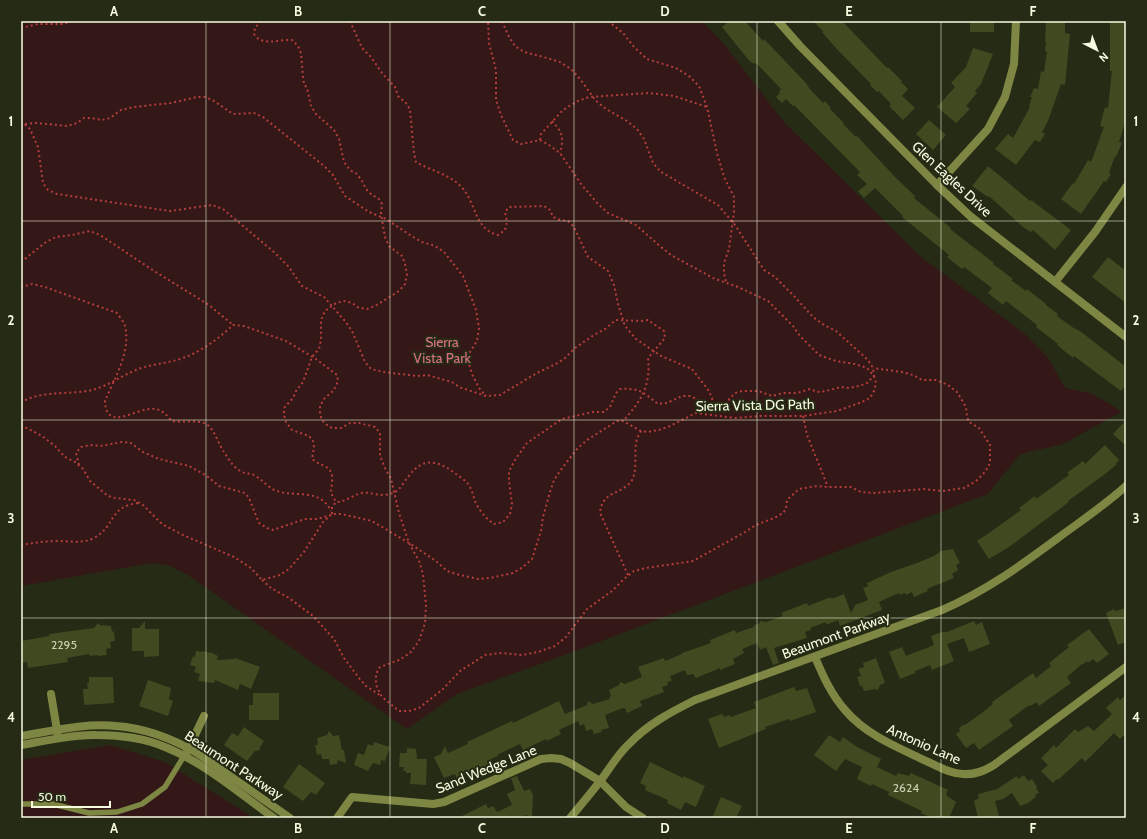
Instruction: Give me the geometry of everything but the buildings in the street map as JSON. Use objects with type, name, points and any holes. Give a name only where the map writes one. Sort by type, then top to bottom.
[{"type":"street","name":"Glen Eagles Drive","points":[[778,21],[838,85],[937,185],[970,216],[1126,337]]},
{"type":"street","points":[[937,185],[988,129],[1005,97],[1014,64],[1016,21]]},
{"type":"street","points":[[1055,282],[1095,232],[1126,187]]},
{"type":"street","name":"Beaumont Parkway","points":[[570,818],[600,782],[618,755],[643,730],[660,718],[695,700],[942,610],[977,593],[1019,567],[1111,500],[1126,486]]},
{"type":"street","name":"Antonio Lane","points":[[815,657],[823,677],[833,694],[845,710],[860,725],[892,745],[951,772],[962,774],[975,774],[994,765],[1126,667]]},
{"type":"street","points":[[51,694],[58,739]]},
{"type":"street","points":[[184,756],[204,716]]},
{"type":"street","name":"Beaumont Parkway","points":[[21,736],[93,726],[116,726],[152,733],[188,748],[290,818]]},
{"type":"street","name":"Beaumont Parkway","points":[[21,744],[95,734],[151,742],[184,756],[210,772],[274,818]]},
{"type":"street","name":"Sand Wedge Lane","points":[[337,818],[352,797],[433,804],[444,802],[541,759],[551,758],[561,759],[570,763],[600,782],[626,807],[643,818]]},
{"type":"lane","points":[[21,804],[54,804],[89,812],[117,812],[142,804],[165,787],[184,756]]},
{"type":"path","points":[[21,28],[38,24],[64,24],[71,21]]},
{"type":"path","points":[[261,21],[255,28],[254,34],[257,39],[264,41],[284,39],[292,40],[298,46],[301,53],[304,84],[307,88],[311,106],[316,114],[334,130],[339,139],[344,162],[350,170],[358,174],[366,189],[379,199],[382,204],[382,218],[385,237],[389,246],[402,256],[407,274],[405,284],[399,291],[375,306],[367,309],[359,308],[352,303],[344,301],[336,303],[325,311],[321,320],[319,349],[312,357],[303,382],[296,390],[293,398],[284,408],[286,422],[292,430],[309,436],[313,441],[314,447],[312,459],[317,464],[326,467],[331,472],[333,479],[331,494],[336,502]]},
{"type":"path","points":[[350,21],[362,48],[395,87],[398,96],[407,104],[410,110],[416,162],[454,181],[463,189],[483,227],[490,233],[498,235],[505,230],[507,222],[505,212],[509,207],[544,206],[550,210],[553,217],[568,221],[574,227],[588,257],[608,271],[614,285],[625,326],[636,339],[654,351],[676,363],[692,369],[709,391],[715,406]]},
{"type":"path","points":[[336,502],[342,502],[363,492],[380,496],[395,492],[402,486],[409,475],[418,466],[427,462],[436,463],[444,466],[468,484],[475,502],[487,519],[494,524],[503,522],[510,514],[512,504],[509,471],[527,443],[562,419],[593,412],[604,412],[610,406],[616,393],[620,389],[637,390],[643,392],[658,404],[667,403],[682,396],[690,396],[715,406],[722,407],[735,393],[758,391],[772,396],[784,393],[797,393],[810,389],[818,392],[842,387],[859,386],[868,383],[874,376],[867,368],[856,364],[828,359],[819,355],[768,301],[726,282],[713,278],[671,255],[636,225],[608,213],[585,189],[560,153],[549,145],[540,140],[521,144],[513,140],[507,129],[496,100],[496,70],[489,43],[488,21]]},
{"type":"path","points":[[21,424],[42,436],[55,446],[65,457],[83,469],[90,481],[108,496],[139,502],[162,524],[183,536],[234,557],[251,568],[271,588],[289,598],[313,616],[334,639],[344,658],[366,686],[382,696],[399,711],[409,711],[419,708],[442,690],[460,671],[485,655],[501,653],[522,655],[538,652],[555,646],[566,637],[587,609],[612,591],[634,571],[693,561],[756,525],[783,513],[786,509],[787,500],[799,489],[817,486],[828,488],[851,487],[861,492],[874,493],[924,489],[942,491],[964,488],[976,481],[986,472],[990,463],[990,445],[979,428],[969,422],[966,407],[957,392],[948,384],[936,380],[922,380],[902,372],[873,368],[868,360],[836,331],[813,317],[775,277],[764,270],[751,247],[733,221],[718,205],[661,172],[653,163],[644,139],[637,129],[627,121],[606,109],[592,97],[580,78],[571,69],[560,62],[524,52],[515,46],[502,21]]},
{"type":"path","points":[[608,21],[623,33],[634,47],[647,59],[676,68],[689,76],[699,86],[707,107],[724,177],[734,197],[733,221],[724,263],[726,282]]},
{"type":"path","points":[[540,140],[541,134],[563,110],[578,101],[592,97],[649,93],[674,96],[707,107]]},
{"type":"path","points":[[25,124],[36,123],[67,126],[77,124],[84,118],[102,120],[110,118],[120,110],[171,103],[197,97],[205,97],[233,114],[254,114],[263,117],[324,166],[333,175],[344,196],[368,212],[386,219],[413,237],[422,242],[435,246],[444,252],[463,276],[476,310],[479,328],[477,341],[468,355],[469,364],[479,388],[486,396]]},
{"type":"path","points":[[21,120],[30,129],[38,147],[43,183],[48,190],[57,194],[170,212],[212,204],[223,209],[288,266],[302,286],[324,297],[352,331],[365,362],[371,369],[383,372],[427,375],[452,382],[459,387],[486,396],[500,395],[560,361],[575,348],[605,329],[616,320],[648,320],[664,331],[666,338],[648,358],[649,368],[647,382],[641,398],[623,420]]},
{"type":"path","points":[[552,121],[559,128],[562,134],[563,141],[560,153]]},
{"type":"path","points":[[21,262],[46,242],[56,237],[90,231],[100,235],[209,305],[233,325],[244,326],[286,342],[331,369],[337,375],[338,381],[334,390],[324,399],[320,406],[320,415],[324,423],[332,428],[342,428],[350,423],[359,422],[375,427],[380,433],[380,456],[392,479],[399,513],[409,543],[419,561],[423,574],[425,623],[419,641],[410,652],[399,660],[380,667],[376,674],[376,685],[382,696]]},
{"type":"path","points":[[21,287],[32,284],[45,287],[117,313],[124,323],[126,334],[124,356],[105,402],[106,409],[110,416],[114,418],[122,417],[146,409],[155,409],[162,411],[172,421],[205,424],[211,428],[218,444],[234,467],[253,475],[272,489],[279,492],[310,495],[329,507],[332,514]]},
{"type":"path","points":[[21,403],[27,399],[39,396],[104,387],[135,370],[149,365],[180,359],[196,352],[211,344],[233,325]]},
{"type":"path","name":"Sierra Vista DG Path","points":[[642,431],[647,432],[659,430],[696,413],[735,418],[760,416],[803,416],[836,411],[870,398],[876,383],[873,368]]},
{"type":"path","points":[[803,416],[807,435],[828,488]]},
{"type":"path","points":[[79,466],[76,454],[81,447],[90,445],[100,446],[122,442],[131,443],[143,452],[159,459],[189,466],[207,476],[219,486],[245,493],[250,498],[259,523],[267,528],[273,530],[305,519],[317,519],[332,514],[341,514],[372,521],[409,543],[447,571],[478,579],[490,578],[513,573],[532,559],[554,480],[577,449],[587,440],[617,421],[623,420],[642,431],[637,439],[634,470],[630,482],[607,497],[601,506],[600,513],[628,576]]},
{"type":"path","points":[[21,545],[58,541],[77,542],[94,538],[106,529],[115,513],[122,507],[139,502]]},
{"type":"path","points":[[262,580],[280,575],[289,568],[304,552],[323,522],[332,514],[332,507],[336,502]]},
{"type":"green space","name":"Sierra Vista Park","points":[[21,21],[702,21],[725,45],[783,121],[921,257],[1025,334],[1049,359],[1065,388],[1090,393],[1121,412],[1063,444],[1020,454],[988,494],[562,656],[457,694],[407,729],[188,575],[168,565],[152,563],[21,586]]},
{"type":"green space","points":[[110,745],[165,762],[254,818],[21,818],[21,760]]}]
